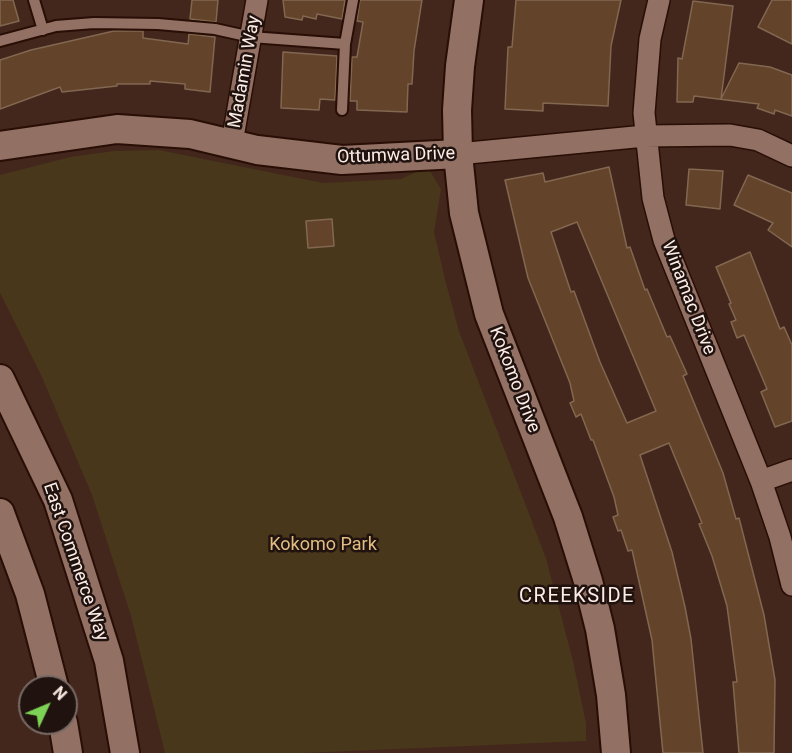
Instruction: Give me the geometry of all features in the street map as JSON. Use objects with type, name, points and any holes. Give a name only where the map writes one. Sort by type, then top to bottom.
[{"type":"street","name":"Madamin Way","points":[[232,143],[257,0]]},
{"type":"street","name":"Kokomo Drive","points":[[470,0],[460,66],[458,154],[464,213],[489,314],[568,517],[588,581],[600,629],[611,695],[616,753]]},
{"type":"street","name":"Winamac Drive","points":[[660,0],[650,39],[644,113],[653,198],[664,240],[760,481],[780,537],[792,585]]},
{"type":"street","name":"Ottumwa Drive","points":[[0,146],[117,129],[190,134],[286,154],[342,160],[458,154],[645,136],[730,135],[758,140],[792,156]]},
{"type":"street","name":"East Commerce Way","points":[[0,379],[58,500],[109,661],[125,753]]},
{"type":"street","points":[[760,481],[792,470]]},
{"type":"street","points":[[0,513],[30,594],[51,675]]},
{"type":"street","points":[[65,735],[68,753]]},
{"type":"lane","points":[[34,0],[43,30]]},
{"type":"lane","points":[[342,110],[345,44],[353,0]]},
{"type":"lane","points":[[0,41],[43,30],[94,23],[158,24],[215,29],[251,36],[345,44]]},
{"type":"green space","name":"Kokomo Park","points":[[159,150],[323,183],[401,179],[418,171],[430,171],[441,189],[434,232],[459,331],[546,558],[573,661],[586,723],[586,741],[303,753],[165,753],[131,616],[92,495],[41,375],[0,293],[0,175],[70,157],[114,151]]},
{"type":"building","points":[[0,0],[13,0],[19,21],[0,26]]},
{"type":"building","points":[[192,0],[218,0],[216,22],[190,19]]},
{"type":"building","points":[[283,0],[345,0],[342,19],[317,14],[316,19],[303,16],[302,20],[285,17]]},
{"type":"building","points":[[360,0],[422,0],[414,51],[412,84],[408,84],[407,112],[357,110],[357,101],[350,101],[352,57],[357,57],[363,22],[357,21]]},
{"type":"building","points":[[516,0],[621,0],[611,46],[608,106],[543,103],[543,111],[505,109],[508,47],[512,47]]},
{"type":"building","points":[[772,0],[792,0],[792,44],[758,27]]},
{"type":"building","points":[[693,1],[733,6],[721,99],[739,63],[770,67],[792,75],[792,116],[775,110],[774,114],[757,108],[759,104],[694,96],[693,102],[677,102],[678,58],[682,59]]},
{"type":"building","points":[[114,31],[143,31],[143,38],[188,44],[189,34],[215,37],[210,92],[185,89],[185,84],[150,81],[150,84],[117,84],[117,86],[62,92],[60,87],[0,109],[0,60],[31,50]]},
{"type":"building","points":[[283,52],[337,56],[335,100],[320,99],[319,110],[281,108]]},
{"type":"building","points":[[609,167],[627,248],[630,247],[645,290],[647,289],[667,337],[670,336],[687,374],[683,376],[723,473],[736,519],[739,518],[764,615],[775,680],[774,753],[739,753],[733,682],[737,682],[727,606],[712,556],[699,524],[702,523],[669,443],[640,455],[672,552],[685,607],[691,639],[703,753],[663,753],[652,640],[632,550],[628,551],[621,530],[618,531],[613,517],[618,515],[614,497],[593,440],[591,440],[581,414],[576,417],[570,403],[574,401],[570,383],[528,278],[505,180],[543,173],[545,182]],"holes":[[[577,222],[656,411],[627,423],[600,362],[574,291],[571,292],[551,232]]]},
{"type":"building","points":[[689,169],[723,171],[720,209],[686,205]]},
{"type":"building","points":[[748,175],[792,193],[792,247],[768,230],[773,223],[734,205]]},
{"type":"building","points":[[332,219],[334,246],[308,248],[306,221]]},
{"type":"building","points":[[750,252],[780,329],[784,327],[792,345],[792,421],[775,427],[761,392],[767,389],[744,335],[737,338],[731,322],[736,320],[729,304],[731,303],[716,267]]},
{"type":"district","name":"CREEKSIDE","points":[[577,597]]}]
